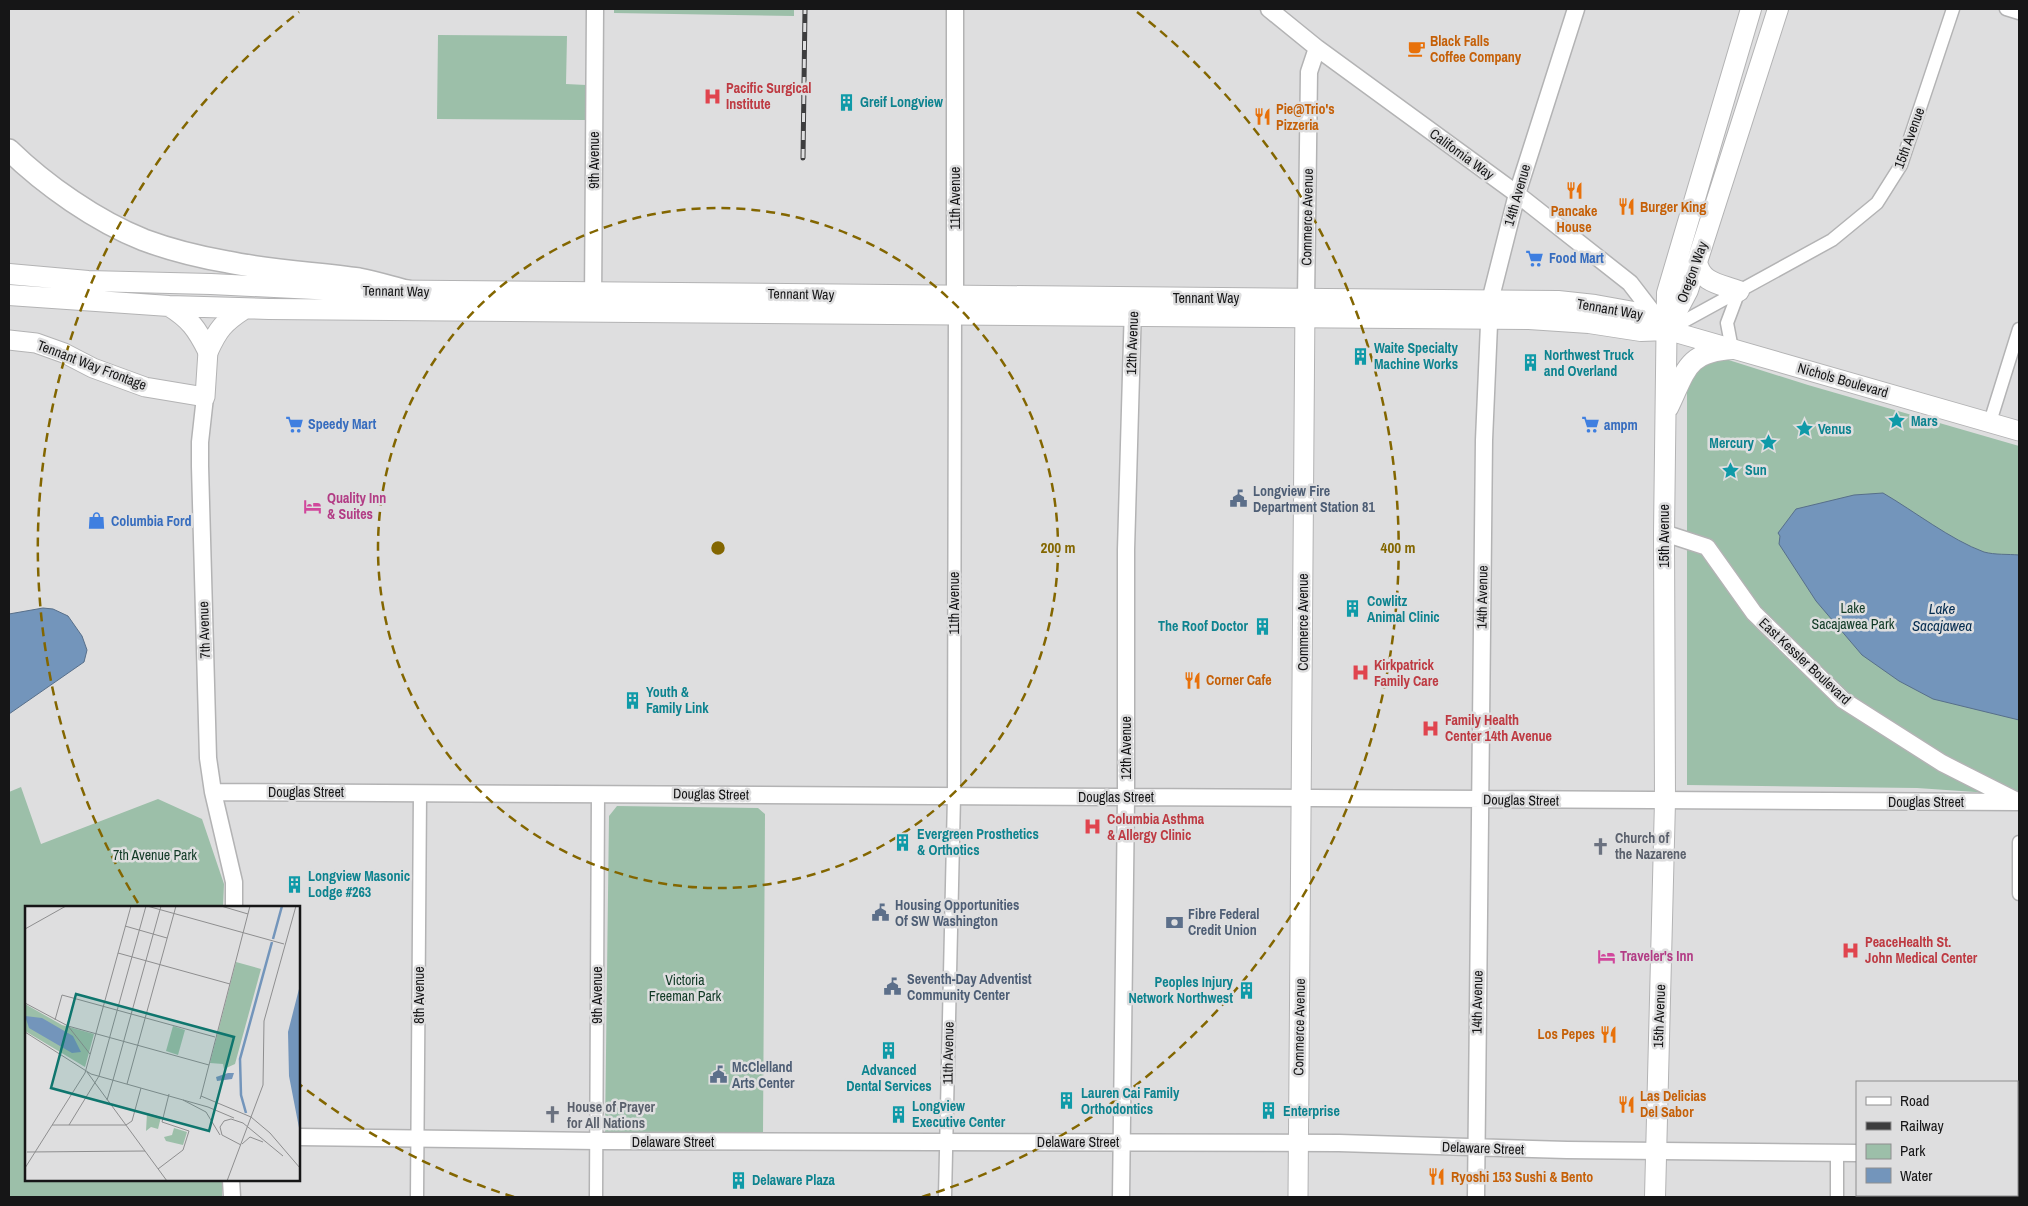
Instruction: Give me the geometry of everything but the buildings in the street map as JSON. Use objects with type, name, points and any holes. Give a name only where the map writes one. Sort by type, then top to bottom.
[{"type":"highway","points":[[9,150],[32,172],[69,197],[102,219],[143,240],[184,253],[229,263],[360,279],[407,291]]},
{"type":"main road","name":"Oregon Way","points":[[1667,330],[1667,293],[1752,9]]},
{"type":"main road","name":"Oregon Way","points":[[1667,330],[1688,290],[1778,9]]},
{"type":"main road","points":[[1697,261],[1700,274],[1708,280],[1739,291]]},
{"type":"main road","name":"Tennant Way","points":[[9,274],[88,281],[407,291],[593,302]]},
{"type":"main road","name":"Tennant Way","points":[[9,295],[244,309],[593,302],[1490,310],[1558,301],[1603,306],[1645,314],[1667,330]]},
{"type":"main road","points":[[169,306],[185,316],[194,326],[208,351]]},
{"type":"main road","points":[[208,351],[216,332],[225,321],[244,309]]},
{"type":"main road","name":"Commerce Avenue","points":[[1298,1197],[1305,309]]},
{"type":"main road","name":"Nichols Boulevard","points":[[1667,330],[2019,431]]},
{"type":"main road","name":"15th Avenue","points":[[1654,1197],[1665,801],[1664,533],[1667,330]]},
{"type":"main road","name":"Tennant Way Frontage","points":[[9,340],[36,343],[64,353],[93,368],[145,387],[205,397]]},
{"type":"main road","points":[[1665,415],[1689,364],[1706,352],[1732,348]]},
{"type":"main road","name":"7th Avenue","points":[[205,397],[208,351]]},
{"type":"street","name":"9th Avenue","points":[[593,302],[595,9]]},
{"type":"street","name":"11th Avenue","points":[[946,1197],[954,796],[955,9]]},
{"type":"street","name":"California Way","points":[[1269,9],[1317,48],[1517,194],[1630,283],[1667,330]]},
{"type":"street","name":"14th Avenue","points":[[1476,1197],[1484,423],[1490,310],[1517,194],[1576,9]]},
{"type":"street","name":"15th Avenue","points":[[1667,330],[1832,240],[1877,203],[1902,165],[1953,9]]},
{"type":"street","points":[[2006,9],[2019,13]]},
{"type":"street","name":"Commerce Avenue","points":[[1305,309],[1309,72],[1317,48]]},
{"type":"street","points":[[1732,348],[1727,323],[1739,291]]},
{"type":"street","name":"12th Avenue","points":[[1121,1197],[1120,1142],[1126,797],[1126,550],[1133,307]]},
{"type":"street","points":[[1990,422],[2019,329]]},
{"type":"street","name":"7th Avenue","points":[[205,397],[200,442],[200,473],[208,758],[213,792],[234,882],[234,906]]},
{"type":"street","name":"East Kessler Boulevard","points":[[1664,533],[1707,547],[1754,613],[1843,700],[1942,763],[2019,802]]},
{"type":"street","name":"Douglas Street","points":[[213,792],[2019,802]]},
{"type":"street","name":"8th Avenue","points":[[417,1197],[420,793]]},
{"type":"street","name":"9th Avenue","points":[[596,1197],[598,793]]},
{"type":"street","points":[[2019,842],[2019,894]]},
{"type":"street","name":"Delaware Street","points":[[300,1137],[596,1141],[1297,1143],[1389,1144],[1476,1148],[1856,1153]]},
{"type":"street","points":[[1837,1153],[1837,1197]]},
{"type":"street","points":[[232,1181],[232,1197]]},
{"type":"green space","points":[[614,9],[794,9],[794,16],[614,13]]},
{"type":"green space","points":[[438,35],[567,36],[566,84],[586,85],[585,120],[437,119]]},
{"type":"green space","name":"Lake Sacajawea Park","points":[[1716,356],[1808,385],[2019,446],[2019,795],[1917,788],[1687,785],[1687,385],[1691,368]]},
{"type":"green space","name":"7th Avenue Park","points":[[21,787],[41,844],[158,799],[202,819],[224,884],[223,906],[25,906],[25,1181],[222,1181],[222,1197],[9,1197],[9,792]]},
{"type":"green space","name":"Victoria Freeman Park","points":[[617,806],[758,808],[765,814],[763,1133],[605,1132],[609,816]]},
{"type":"water","name":"Lake Sacajawea","points":[[1883,493],[1971,547],[1988,553],[2019,555],[2019,720],[1933,699],[1899,681],[1862,655],[1816,601],[1779,544],[1780,536],[1778,533],[1796,509],[1854,495]]},
{"type":"water","points":[[43,608],[53,609],[68,616],[82,636],[87,650],[84,662],[9,714],[9,614]]},
{"type":"railway","points":[[803,158],[805,9]]},
{"type":"place","name":"Black Falls Coffee Company","points":[[1416,49]]},
{"type":"place","name":"Pacific Surgical Institute","points":[[712,96]]},
{"type":"place","name":"Greif Longview","points":[[846,102]]},
{"type":"place","name":"Pie@Trio's Pizzeria","points":[[1262,117]]},
{"type":"place","name":"Pancake House","points":[[1574,191]]},
{"type":"place","name":"Burger King","points":[[1626,207]]},
{"type":"place","name":"Food Mart","points":[[1535,258]]},
{"type":"place","name":"Waite Specialty Machine Works","points":[[1360,356]]},
{"type":"place","name":"Northwest Truck and Overland","points":[[1530,363]]},
{"type":"place","name":"Mars","points":[[1897,421]]},
{"type":"place","name":"Speedy Mart","points":[[294,424]]},
{"type":"place","name":"ampm","points":[[1590,425]]},
{"type":"place","name":"Venus","points":[[1804,429]]},
{"type":"place","name":"Mercury","points":[[1768,443]]},
{"type":"place","name":"Sun","points":[[1731,470]]},
{"type":"place","name":"Longview Fire Department Station 81","points":[[1239,499]]},
{"type":"place","name":"Quality Inn & Suites","points":[[313,506]]},
{"type":"place","name":"Columbia Ford","points":[[97,521]]},
{"type":"place","name":"Cowlitz Animal Clinic","points":[[1353,609]]},
{"type":"place","name":"The Roof Doctor","points":[[1262,626]]},
{"type":"place","name":"Kirkpatrick Family Care","points":[[1360,673]]},
{"type":"place","name":"Corner Cafe","points":[[1192,680]]},
{"type":"place","name":"Youth & Family Link","points":[[632,700]]},
{"type":"place","name":"Family Health Center 14th Avenue","points":[[1431,728]]},
{"type":"place","name":"Columbia Asthma & Allergy Clinic","points":[[1093,827]]},
{"type":"place","name":"Evergreen Prosthetics & Orthotics","points":[[903,842]]},
{"type":"place","name":"Church of the Nazarene","points":[[1601,846]]},
{"type":"place","name":"Longview Masonic Lodge #263","points":[[294,884]]},
{"type":"place","name":"Housing Opportunities Of SW Washington","points":[[881,913]]},
{"type":"place","name":"Fibre Federal Credit Union","points":[[1174,922]]},
{"type":"place","name":"PeaceHealth St. John Medical Center","points":[[1851,950]]},
{"type":"place","name":"Traveler's Inn","points":[[1606,956]]},
{"type":"place","name":"Seventh-Day Adventist Community Center","points":[[893,987]]},
{"type":"place","name":"Peoples Injury Network Northwest","points":[[1247,990]]},
{"type":"place","name":"Los Pepes","points":[[1609,1034]]},
{"type":"place","name":"Advanced Dental Services","points":[[889,1050]]},
{"type":"place","name":"McClelland Arts Center","points":[[718,1075]]},
{"type":"place","name":"Lauren Cai Family Orthodontics","points":[[1067,1101]]},
{"type":"place","name":"Las Delicias Del Sabor","points":[[1626,1104]]},
{"type":"place","name":"Enterprise","points":[[1269,1111]]},
{"type":"place","name":"Longview Executive Center","points":[[898,1114]]},
{"type":"place","name":"House of Prayer for All Nations","points":[[553,1115]]},
{"type":"place","name":"Ryoshi 153 Sushi & Bento","points":[[1437,1177]]},
{"type":"place","name":"Delaware Plaza","points":[[738,1180]]}]
